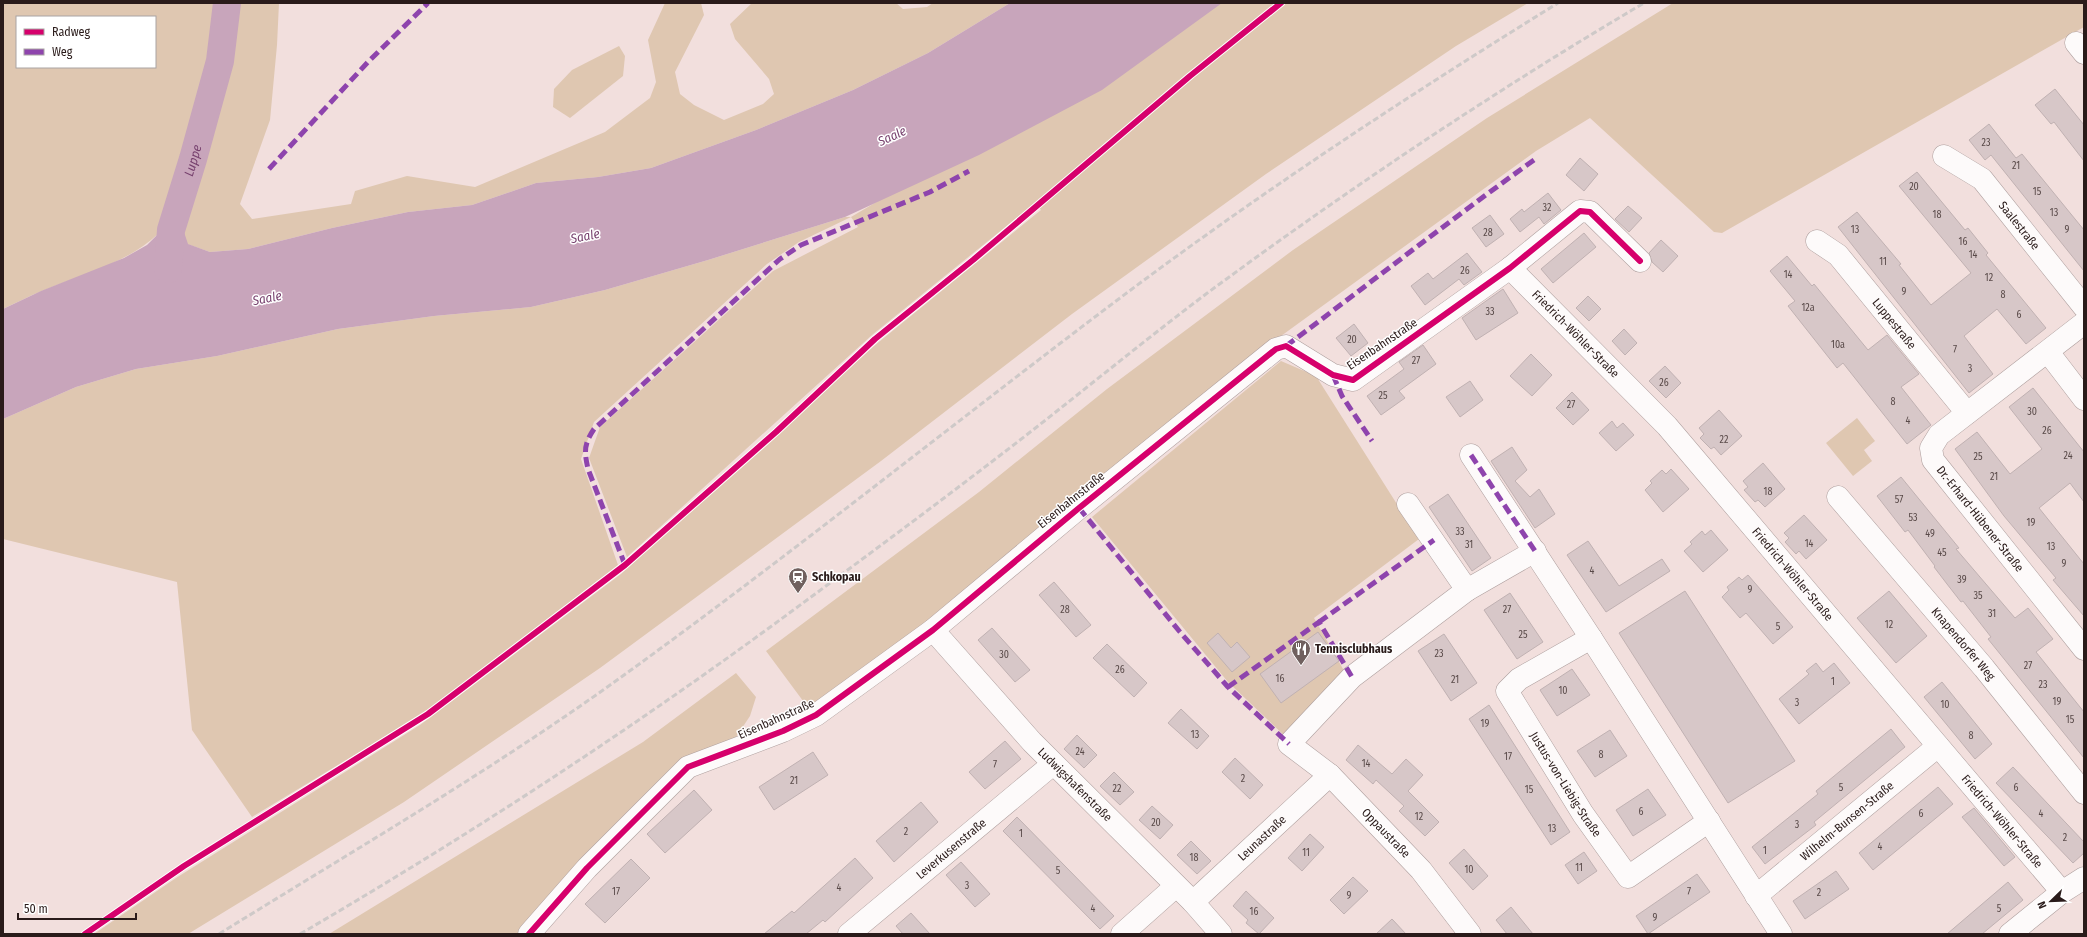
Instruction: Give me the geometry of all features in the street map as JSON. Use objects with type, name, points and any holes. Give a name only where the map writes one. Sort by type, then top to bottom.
[{"type":"street","name":"Saalestraße","points":[[1944,156],[1982,179],[2084,307]]},
{"type":"street","name":"Eisenbahnstraße","points":[[529,934],[587,868],[688,767],[783,730],[816,715],[933,630],[1079,508],[1276,348],[1286,346],[1333,375],[1353,380],[1510,268],[1580,211],[1590,212],[1640,261]]},
{"type":"street","name":"Luppestraße","points":[[1817,241],[1838,255],[1967,413]]},
{"type":"street","name":"Friedrich-Wöhler-Straße","points":[[1510,268],[1667,426],[2062,892]]},
{"type":"street","name":"Dr.-Erhard-Hübener-Straße","points":[[2084,323],[1938,436],[1931,448],[1933,460],[2084,649]]},
{"type":"street","points":[[2048,352],[2084,399]]},
{"type":"street","points":[[1471,455],[1535,551],[1781,934]]},
{"type":"street","name":"Knapendorfer Weg","points":[[1838,497],[1984,668],[2084,793]]},
{"type":"street","points":[[1408,504],[1467,590],[1535,551]]},
{"type":"street","name":"Oppaustraße","points":[[1467,590],[1352,677],[1289,744],[1330,775],[1421,870],[1470,934]]},
{"type":"street","name":"Ludwigshafenstraße","points":[[933,630],[1032,742],[1193,902],[1221,934]]},
{"type":"street","name":"Justus-von-Liebig-Straße","points":[[1591,638],[1519,679],[1507,691],[1583,814],[1628,877],[1709,821]]},
{"type":"street","name":"Wilhelm-Bunsen-Straße","points":[[1756,896],[1938,746]]},
{"type":"street","name":"Leverkusenstraße","points":[[857,931],[1053,764]]},
{"type":"street","name":"Leunastraße","points":[[1193,902],[1330,775]]},
{"type":"street","points":[[2010,934],[2062,892],[2084,878]]},
{"type":"street","points":[[1122,934],[1176,886]]},
{"type":"shaded area","points":[[3,3],[279,3],[277,45],[270,120],[240,204],[252,219],[351,204],[355,191],[407,176],[475,187],[605,132],[650,98],[656,82],[648,40],[665,3],[701,3],[704,15],[675,72],[680,94],[694,105],[724,120],[763,104],[774,94],[769,79],[735,39],[730,24],[752,3],[896,3],[903,9],[927,7],[933,3],[1010,3],[928,53],[853,90],[756,130],[651,168],[598,177],[536,183],[472,205],[408,212],[332,228],[248,249],[210,252],[158,234],[132,253],[118,261],[37,293],[3,309]]},
{"type":"shaded area","points":[[1214,3],[1528,3],[1456,46],[1266,174],[1072,314],[881,461],[600,668],[404,802],[188,934],[94,934],[176,878],[420,725],[621,574],[874,346],[1041,210],[1035,203],[872,335],[627,557],[589,458],[600,427],[773,271],[858,227],[851,217]]},
{"type":"shaded area","points":[[1673,3],[2084,3],[2084,27],[1722,233],[1714,232],[1590,118],[1536,151],[1270,344],[1059,510],[950,605],[809,709],[766,651],[979,492],[1107,389],[1293,250],[1487,118]]},
{"type":"shaded area","points":[[619,46],[625,56],[623,76],[570,118],[553,107],[554,89],[572,70]]},
{"type":"shaded area","points":[[845,217],[851,217],[799,242],[767,264],[594,422],[581,459],[618,565],[427,711],[252,817],[192,730],[177,582],[3,539],[3,419],[76,387],[136,369],[217,356],[338,329],[434,316],[531,307],[605,290],[708,260]]},
{"type":"shaded area","points":[[1281,361],[1316,376],[1419,539],[1314,618],[1347,676],[1288,739],[1228,682],[1092,517]]},
{"type":"shaded area","points":[[1857,418],[1875,441],[1864,450],[1872,461],[1853,476],[1826,443]]},
{"type":"shaded area","points":[[736,673],[756,697],[750,716],[732,743],[678,765],[519,934],[329,934],[643,742]]},
{"type":"water","name":"Saale","points":[[1010,3],[1222,3],[1102,90],[979,155],[845,217],[708,260],[605,290],[531,307],[434,316],[338,329],[217,356],[136,369],[76,387],[3,419],[3,309],[41,291],[124,258],[147,245],[158,234],[183,229],[188,244],[210,252],[248,249],[332,228],[408,212],[472,205],[536,183],[598,177],[651,168],[756,130],[853,90],[928,53]]},
{"type":"building","points":[[2055,89],[2084,125],[2084,161],[2054,122],[2051,124],[2035,105]]},
{"type":"building","points":[[1989,124],[2016,158],[2022,154],[2084,230],[2084,271],[1991,155],[1985,160],[1969,140]]},
{"type":"building","points":[[1580,158],[1598,174],[1584,191],[1566,175]]},
{"type":"building","points":[[1917,172],[1965,230],[1968,228],[1988,253],[1986,255],[2046,328],[2026,344],[1997,309],[1964,336],[1993,374],[1969,393],[1838,227],[1857,212],[1901,264],[1899,265],[1931,305],[1971,273],[1899,186]]},
{"type":"building","points":[[1548,193],[1561,210],[1544,224],[1539,217],[1520,232],[1510,219],[1522,209],[1524,212]]},
{"type":"building","points":[[1628,206],[1642,218],[1629,232],[1615,219]]},
{"type":"building","points":[[1490,215],[1504,234],[1486,247],[1472,228]]},
{"type":"building","points":[[1584,233],[1596,247],[1553,283],[1541,269]]},
{"type":"building","points":[[1661,240],[1678,256],[1663,272],[1652,262],[1649,253]]},
{"type":"building","points":[[1467,253],[1482,272],[1464,285],[1459,279],[1425,305],[1411,286],[1428,273],[1433,279]]},
{"type":"building","points":[[1787,256],[1812,286],[1814,284],[1868,350],[1887,335],[1919,374],[1901,387],[1931,425],[1907,444],[1843,363],[1837,368],[1788,306],[1795,301],[1770,271]]},
{"type":"building","points":[[1503,289],[1518,313],[1476,340],[1462,318]]},
{"type":"building","points":[[1588,296],[1601,309],[1589,321],[1576,308]]},
{"type":"building","points":[[1354,324],[1368,343],[1351,356],[1336,338]]},
{"type":"building","points":[[1624,329],[1637,343],[1625,355],[1612,341]]},
{"type":"building","points":[[1423,345],[1436,364],[1399,391],[1405,398],[1381,415],[1367,396],[1404,369],[1399,362]]},
{"type":"building","points":[[1531,354],[1552,375],[1532,396],[1510,376]]},
{"type":"building","points":[[1665,366],[1681,383],[1666,398],[1649,381]]},
{"type":"building","points":[[1470,381],[1483,400],[1460,417],[1446,397]]},
{"type":"building","points":[[2033,388],[2084,452],[2084,502],[2070,483],[2039,508],[2084,564],[2084,616],[2053,580],[2056,578],[2004,516],[1955,449],[1977,432],[2010,474],[2042,449],[2009,407]]},
{"type":"building","points":[[1572,392],[1589,410],[1573,425],[1556,408]]},
{"type":"building","points":[[1719,410],[1742,436],[1721,455],[1714,447],[1711,449],[1700,438],[1704,434],[1699,428]]},
{"type":"building","points":[[1612,421],[1617,428],[1623,423],[1634,435],[1616,451],[1599,433]]},
{"type":"building","points":[[1512,447],[1527,470],[1515,481],[1530,497],[1539,489],[1555,514],[1535,528],[1491,461]]},
{"type":"building","points":[[1763,463],[1785,489],[1765,507],[1758,500],[1755,502],[1744,490],[1748,487],[1743,481]]},
{"type":"building","points":[[1671,469],[1689,489],[1663,512],[1645,490],[1652,483],[1650,481],[1662,470],[1666,474]]},
{"type":"building","points":[[1901,477],[1959,548],[1956,549],[2015,618],[2028,608],[2053,639],[2036,652],[2084,712],[2084,758],[1988,639],[1991,637],[1963,601],[1961,602],[1947,584],[1908,530],[1905,532],[1877,496]]},
{"type":"building","points":[[1448,494],[1491,558],[1472,571],[1429,507]]},
{"type":"building","points":[[1804,515],[1827,540],[1806,559],[1799,551],[1796,554],[1785,542],[1789,538],[1784,533]]},
{"type":"building","points":[[1711,530],[1728,550],[1703,572],[1684,551],[1692,544],[1690,542],[1702,531],[1705,535]]},
{"type":"building","points":[[1588,541],[1619,586],[1662,559],[1670,571],[1606,612],[1567,555]]},
{"type":"building","points":[[1748,575],[1793,627],[1773,644],[1746,613],[1740,618],[1722,597],[1729,590],[1727,587],[1739,577],[1742,580]]},
{"type":"building","points":[[1054,582],[1091,625],[1076,637],[1039,595]]},
{"type":"building","points":[[1685,591],[1795,761],[1728,803],[1619,633]]},
{"type":"building","points":[[1889,591],[1927,636],[1896,663],[1857,618]]},
{"type":"building","points":[[1510,593],[1543,642],[1517,659],[1484,610]]},
{"type":"building","points":[[992,628],[1030,670],[1015,682],[978,640]]},
{"type":"building","points":[[1318,632],[1339,661],[1281,703],[1260,674]]},
{"type":"building","points":[[1218,633],[1231,648],[1237,642],[1250,657],[1232,672],[1207,643]]},
{"type":"building","points":[[1444,634],[1477,683],[1451,701],[1418,651]]},
{"type":"building","points":[[1107,644],[1147,683],[1134,697],[1093,658]]},
{"type":"building","points":[[1816,663],[1823,672],[1834,663],[1850,683],[1799,724],[1779,699],[1809,674],[1806,671]]},
{"type":"building","points":[[1572,669],[1590,695],[1557,716],[1540,690]]},
{"type":"building","points":[[1942,682],[1992,744],[1975,759],[1924,697]]},
{"type":"building","points":[[1489,705],[1570,832],[1551,845],[1469,719]]},
{"type":"building","points":[[1181,709],[1209,736],[1197,749],[1168,723]]},
{"type":"building","points":[[1891,729],[1905,747],[1814,822],[1816,825],[1765,864],[1752,847],[1818,794],[1816,791]]},
{"type":"building","points":[[1610,730],[1627,756],[1595,777],[1577,751]]},
{"type":"building","points":[[1077,735],[1097,755],[1084,768],[1064,749]]},
{"type":"building","points":[[1005,741],[1021,759],[985,789],[969,772]]},
{"type":"building","points":[[1358,745],[1392,774],[1406,759],[1423,775],[1408,791],[1439,822],[1425,836],[1399,811],[1404,806],[1376,780],[1373,784],[1346,760]]},
{"type":"building","points":[[813,752],[828,775],[774,810],[759,787]]},
{"type":"building","points":[[1235,758],[1263,785],[1250,799],[1222,772]]},
{"type":"building","points":[[2013,767],[2084,842],[2084,853],[2073,863],[1996,783]]},
{"type":"building","points":[[1114,772],[1134,792],[1120,805],[1100,786]]},
{"type":"building","points":[[1938,787],[1953,804],[1873,870],[1859,853]]},
{"type":"building","points":[[1648,789],[1666,815],[1633,836],[1616,810]]},
{"type":"building","points":[[694,790],[712,810],[665,853],[647,834]]},
{"type":"building","points":[[921,802],[938,822],[894,862],[876,841]]},
{"type":"building","points":[[1152,806],[1173,825],[1160,839],[1139,820]]},
{"type":"building","points":[[1974,808],[2015,857],[2004,866],[1962,817]]},
{"type":"building","points":[[1017,817],[1114,916],[1100,929],[1003,831]]},
{"type":"building","points":[[1310,834],[1324,847],[1302,871],[1288,858]]},
{"type":"building","points":[[1191,841],[1211,861],[1197,874],[1177,855]]},
{"type":"building","points":[[1464,849],[1488,876],[1473,890],[1449,863]]},
{"type":"building","points":[[1584,852],[1597,871],[1578,884],[1565,865]]},
{"type":"building","points":[[855,858],[873,878],[825,922],[823,920],[806,934],[764,934],[792,911],[794,913]]},
{"type":"building","points":[[631,859],[650,878],[605,923],[585,904]]},
{"type":"building","points":[[961,862],[990,894],[975,907],[946,875]]},
{"type":"building","points":[[1836,871],[1849,889],[1805,919],[1793,901]]},
{"type":"building","points":[[1697,874],[1710,892],[1648,934],[1636,916]]},
{"type":"building","points":[[1353,877],[1368,891],[1344,914],[1330,900]]},
{"type":"building","points":[[2008,882],[2023,900],[1982,934],[1947,934]]},
{"type":"building","points":[[1246,891],[1274,918],[1259,934],[1246,923],[1248,920],[1233,906]]},
{"type":"building","points":[[1511,907],[1533,934],[1507,934],[1496,920]]},
{"type":"building","points":[[911,913],[930,934],[903,934],[896,926]]},
{"type":"building","points":[[1392,919],[1406,934],[1376,934]]},
{"type":"waterway","name":"Luppe","points":[[168,269],[171,230],[193,159],[220,61],[227,3]]},
{"type":"railway","points":[[219,934],[418,812],[517,749],[613,683],[811,536],[1071,335],[1187,248],[1344,140],[1558,3]]},
{"type":"railway","points":[[300,934],[363,897],[487,820],[670,699],[788,614],[945,497],[1185,310],[1259,255],[1421,143],[1532,71],[1644,3]]},
{"type":"marked path","points":[[269,169],[368,62],[428,3]]},
{"type":"marked path","points":[[1286,346],[1534,160]]},
{"type":"marked path","points":[[625,565],[588,469],[586,448],[588,439],[594,429],[780,259],[801,245],[930,192],[969,171]]},
{"type":"marked path","points":[[1333,375],[1342,396],[1372,441]]},
{"type":"marked path","points":[[1471,455],[1535,551]]},
{"type":"marked path","points":[[1079,508],[1180,632],[1228,687],[1289,744]]},
{"type":"marked path","points":[[1319,622],[1434,540]]},
{"type":"marked path","points":[[1228,687],[1319,622],[1352,677]]},
{"type":"cycle path","points":[[85,934],[184,866],[428,714],[625,565],[776,432],[875,339],[973,260],[1190,76],[1281,3]]},
{"type":"cycle path","points":[[529,934],[587,868],[688,767],[783,731],[816,715],[933,630],[1079,508],[1276,349],[1286,346],[1333,375],[1353,380],[1510,268],[1580,211],[1590,212],[1640,261]]},
{"type":"place","name":"Schkopau","points":[[798,594]]},
{"type":"place","name":"Tennisclubhaus","points":[[1301,666]]}]
